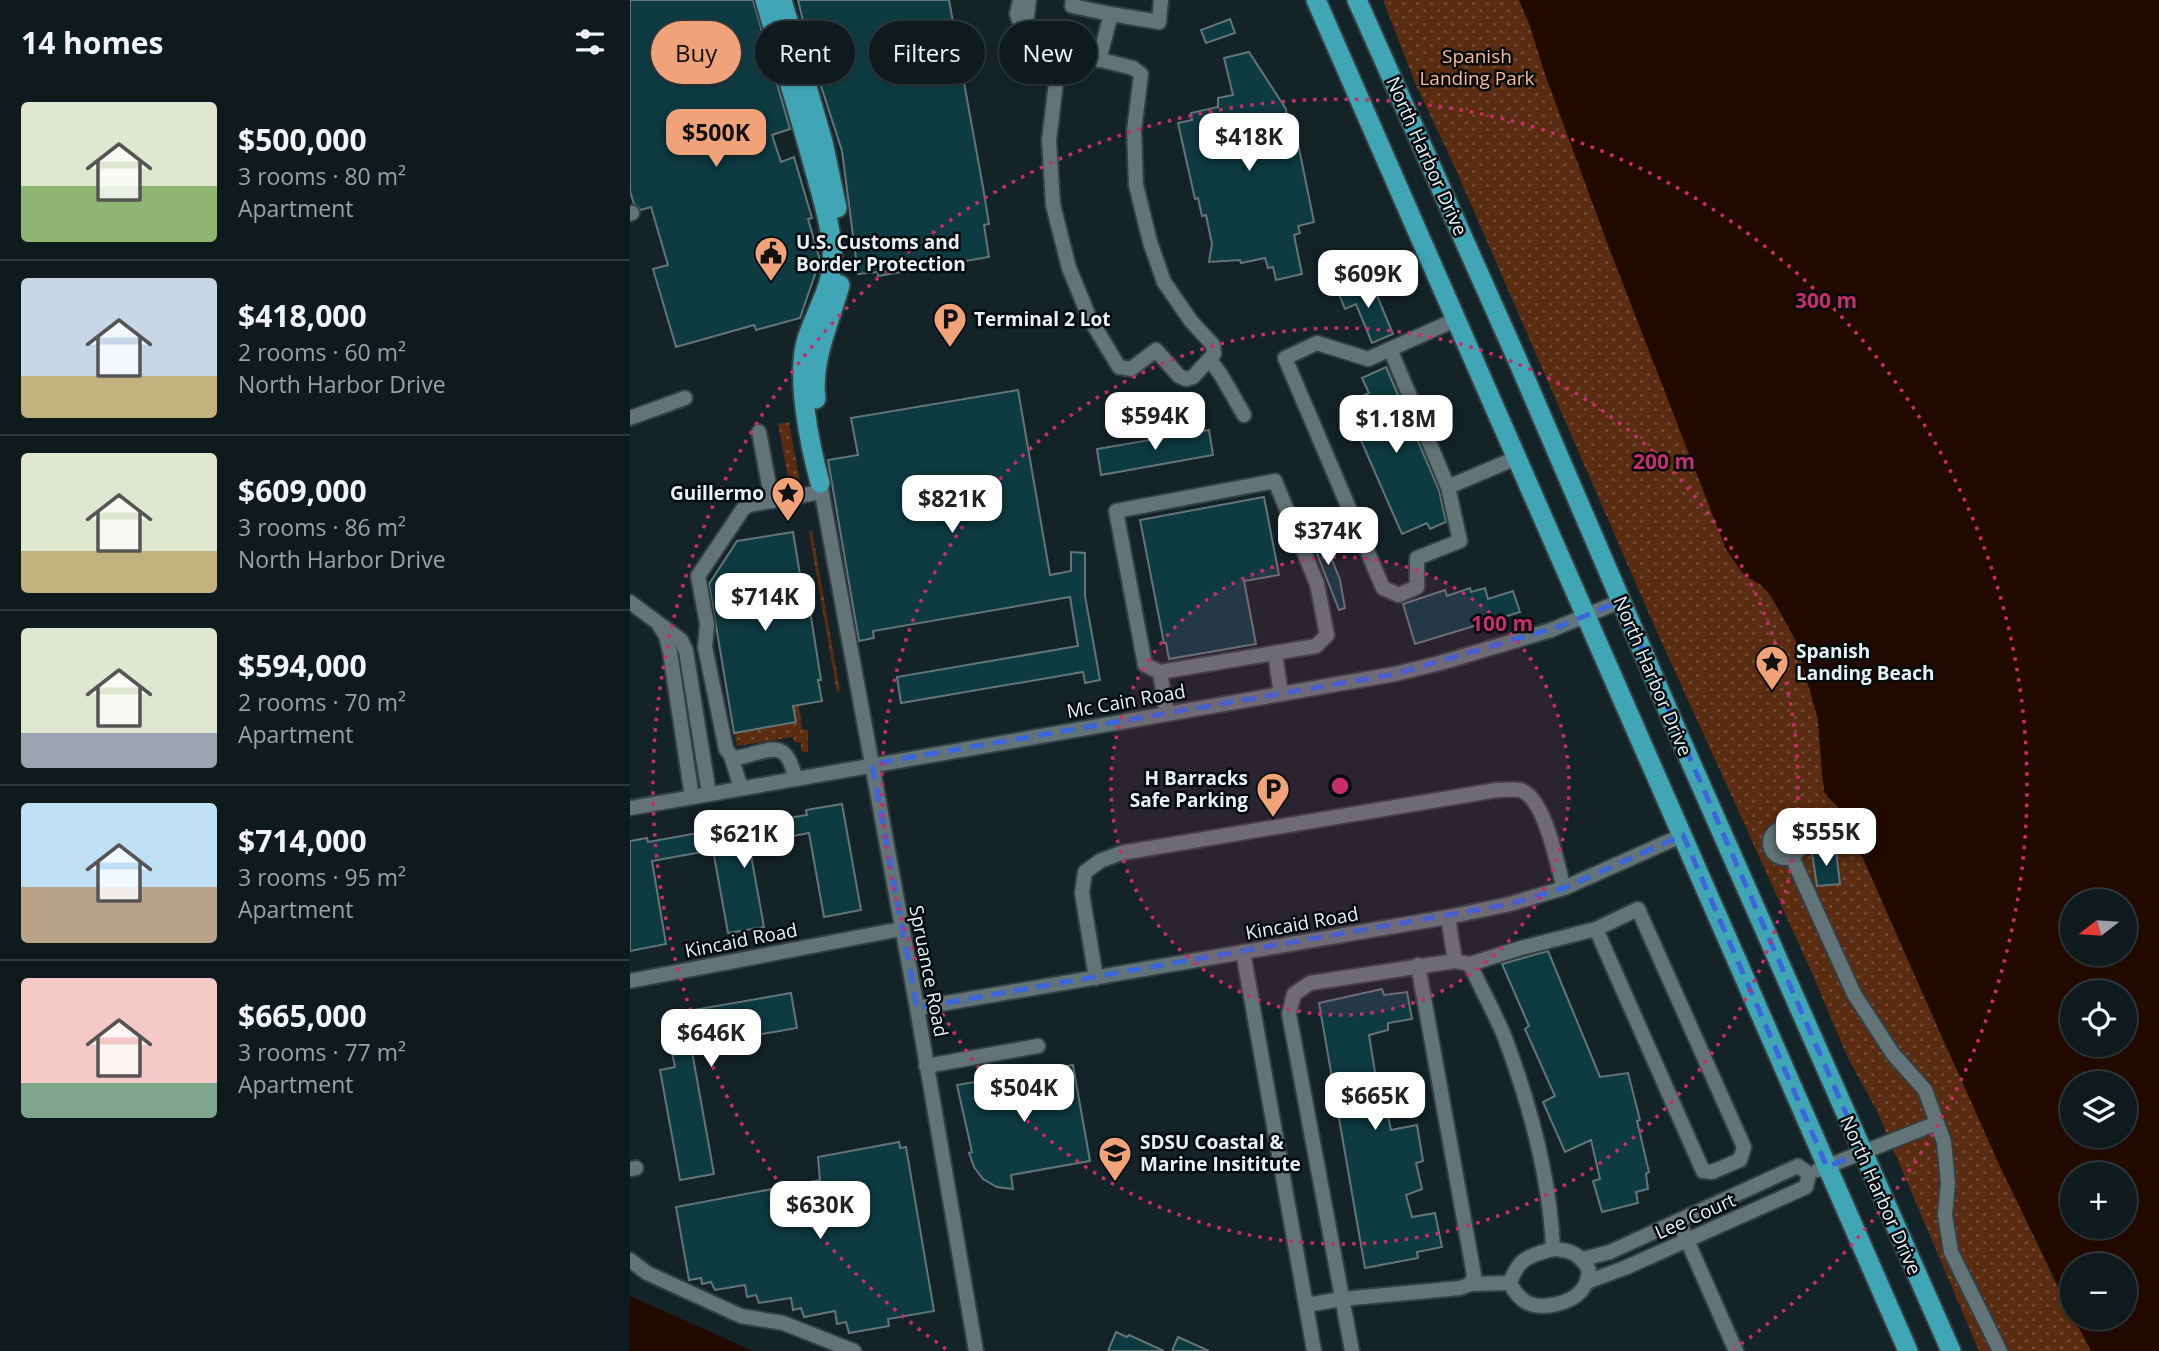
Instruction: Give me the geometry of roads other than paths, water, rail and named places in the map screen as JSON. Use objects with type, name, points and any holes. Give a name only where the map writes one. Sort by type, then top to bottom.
[{"type":"main road","points":[[765,0],[817,180],[830,240],[832,267],[807,340],[802,369],[810,437],[820,487]]},
{"type":"main road","name":"North Harbor Drive","points":[[1316,0],[1584,616],[1683,835],[1818,1171],[1908,1351]]},
{"type":"main road","name":"North Harbor Drive","points":[[1357,0],[1512,346],[1621,601],[1951,1351]]},
{"type":"main road","points":[[784,7],[823,142],[844,247],[843,276],[815,371],[815,393],[821,433],[820,487]]},
{"type":"street","points":[[1019,21],[1017,14],[1020,0]]},
{"type":"street","points":[[1022,21],[1027,16],[1029,0]]},
{"type":"street","points":[[1073,0],[1072,6],[1159,22],[1161,0]]},
{"type":"street","points":[[1056,84],[1049,140],[1053,205],[1069,268],[1090,319],[1119,367],[1131,369],[1156,350],[1179,376],[1186,379],[1193,377],[1214,354],[1213,345],[1191,321],[1164,282],[1150,242],[1136,186],[1134,131],[1141,74],[1133,68],[1099,60],[1111,14]]},
{"type":"street","points":[[1390,349],[1448,487],[1460,541],[1417,558],[1417,587],[1399,595],[1384,588],[1285,358],[1317,343],[1368,359],[1390,349],[1455,320]]},
{"type":"street","points":[[1210,360],[1244,415]]},
{"type":"street","points":[[630,418],[685,398]]},
{"type":"street","points":[[759,432],[772,501]]},
{"type":"street","points":[[1448,487],[1516,458]]},
{"type":"street","points":[[1275,481],[1317,584],[1326,635],[1316,646],[1275,653],[1160,672],[1145,666],[1116,511],[1275,481]]},
{"type":"street","points":[[741,788],[731,756],[726,749],[705,647],[707,624],[698,576],[743,509],[820,487]]},
{"type":"street","name":"Spruance Road","points":[[820,487],[976,1351]]},
{"type":"street","name":"Mc Cain Road","points":[[630,808],[1395,674],[1551,630],[1621,601]]},
{"type":"street","points":[[630,602],[681,639],[686,651],[709,794]]},
{"type":"street","points":[[656,621],[666,636],[670,652],[692,797]]},
{"type":"street","points":[[1275,653],[1281,694]]},
{"type":"street","points":[[1160,672],[1167,714]]},
{"type":"street","points":[[731,756],[737,758],[779,749],[787,753],[791,760],[795,778]]},
{"type":"street","points":[[1096,978],[1082,894],[1085,872],[1100,861],[1121,853],[1497,790],[1521,790],[1536,802],[1564,888]]},
{"type":"street","name":"Kincaid Road","points":[[916,1008],[1448,917],[1510,904],[1564,888],[1683,835]]},
{"type":"street","points":[[1792,857],[1854,994],[1893,1054],[1925,1090],[1944,1142],[1948,1183],[1945,1215],[1951,1252],[2000,1351]]},
{"type":"street","points":[[1352,1351],[1289,1014],[1294,994],[1310,983],[1418,965],[1455,961],[1470,964],[1595,929],[1638,909],[1744,1147],[1740,1160],[1712,1172],[1703,1171],[1595,929]]},
{"type":"street","points":[[1448,917],[1455,961]]},
{"type":"street","name":"Kincaid Road","points":[[630,981],[901,929]]},
{"type":"street","points":[[1243,952],[1314,1351]]},
{"type":"street","points":[[1470,964],[1504,1038],[1535,1133],[1552,1217],[1553,1249]]},
{"type":"street","points":[[1418,965],[1474,1275],[1471,1284]]},
{"type":"street","points":[[926,1066],[1038,1046]]},
{"type":"street","name":"Lee Court","points":[[1587,1282],[1806,1187],[1818,1171],[1937,1123]]},
{"type":"street","name":"Lee Court","points":[[1583,1259],[1610,1252],[1798,1166],[1818,1171]]},
{"type":"street","points":[[1679,1222],[1736,1351]]},
{"type":"street","points":[[1553,1249],[1568,1250],[1583,1259],[1589,1270],[1587,1282],[1580,1293],[1566,1301],[1547,1306],[1530,1304],[1517,1295],[1510,1283],[1516,1266],[1532,1255],[1553,1249]]},
{"type":"street","points":[[630,1260],[647,1273],[741,1316],[783,1323],[854,1351]]},
{"type":"street","points":[[1306,1305],[1460,1288],[1471,1284],[1510,1283]]},
{"type":"place","name":"U.S. Customs and Border Protection","points":[[771,283]]},
{"type":"place","name":"Terminal 2 Lot","points":[[950,349]]},
{"type":"place","name":"Guillermo","points":[[788,523]]},
{"type":"place","name":"Spanish Landing Beach","points":[[1772,692]]},
{"type":"place","name":"H Barracks Safe Parking","points":[[1273,819]]},
{"type":"place","name":"SDSU Coastal & Marine Insititute","points":[[1115,1183]]},
{"type":"park label","name":"Spanish Landing Park","points":[[1477,67]]}]
